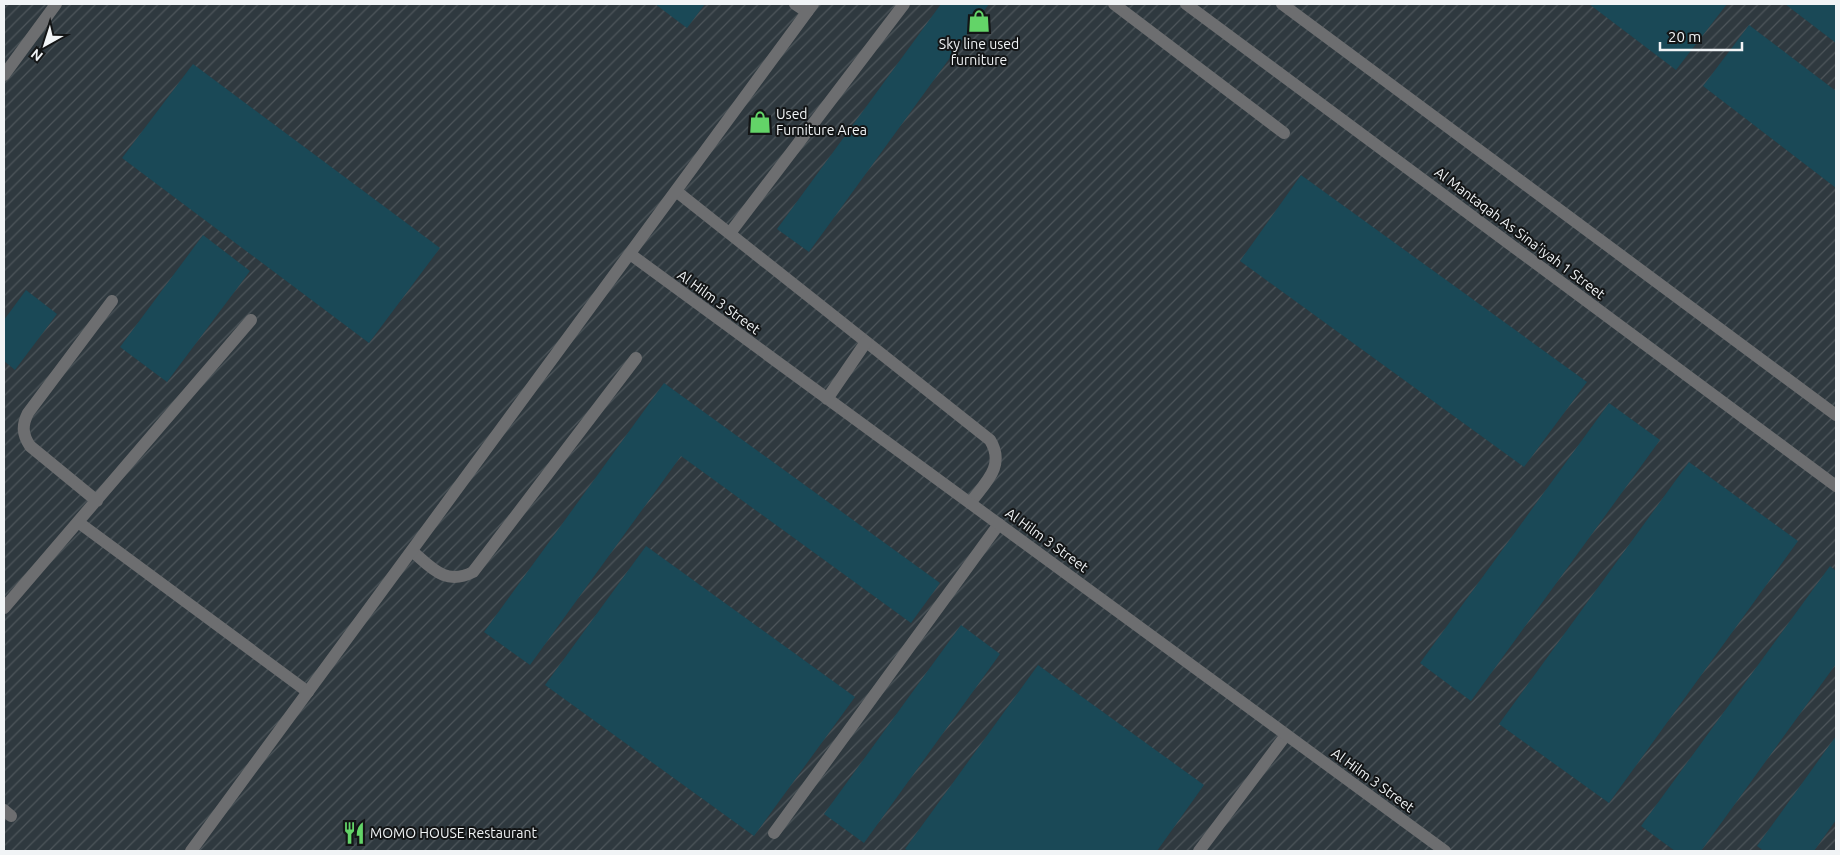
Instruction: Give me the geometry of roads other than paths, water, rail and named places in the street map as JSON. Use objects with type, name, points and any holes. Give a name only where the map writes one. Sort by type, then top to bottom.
[{"type":"street","points":[[4,75],[56,4]]},
{"type":"street","points":[[191,851],[810,8],[795,4]]},
{"type":"street","points":[[730,233],[904,4]]},
{"type":"street","points":[[1114,4],[1284,132]]},
{"type":"street","name":"Al Mantaqah As Sina'iyah 1 Street","points":[[1186,4],[1836,486]]},
{"type":"street","points":[[1282,4],[1836,415]]},
{"type":"street","points":[[676,191],[990,440],[996,450],[997,460],[994,470],[970,503]]},
{"type":"street","name":"Al Hilm 3 Street","points":[[630,254],[1445,851]]},
{"type":"street","points":[[97,500],[30,446],[23,430],[24,421],[28,413],[112,301]]},
{"type":"street","points":[[4,608],[251,320]]},
{"type":"street","points":[[826,399],[866,342]]},
{"type":"street","points":[[412,551],[438,573],[446,576],[455,578],[473,572],[636,358]]},
{"type":"street","points":[[78,522],[308,692]]},
{"type":"street","points":[[774,833],[999,524]]},
{"type":"street","points":[[1199,851],[1286,735]]},
{"type":"place","name":"Sky line used furniture","points":[[979,21]]},
{"type":"place","name":"Used Furniture Area","points":[[760,122]]},
{"type":"place","name":"MOMO HOUSE Restaurant","points":[[354,833]]}]
